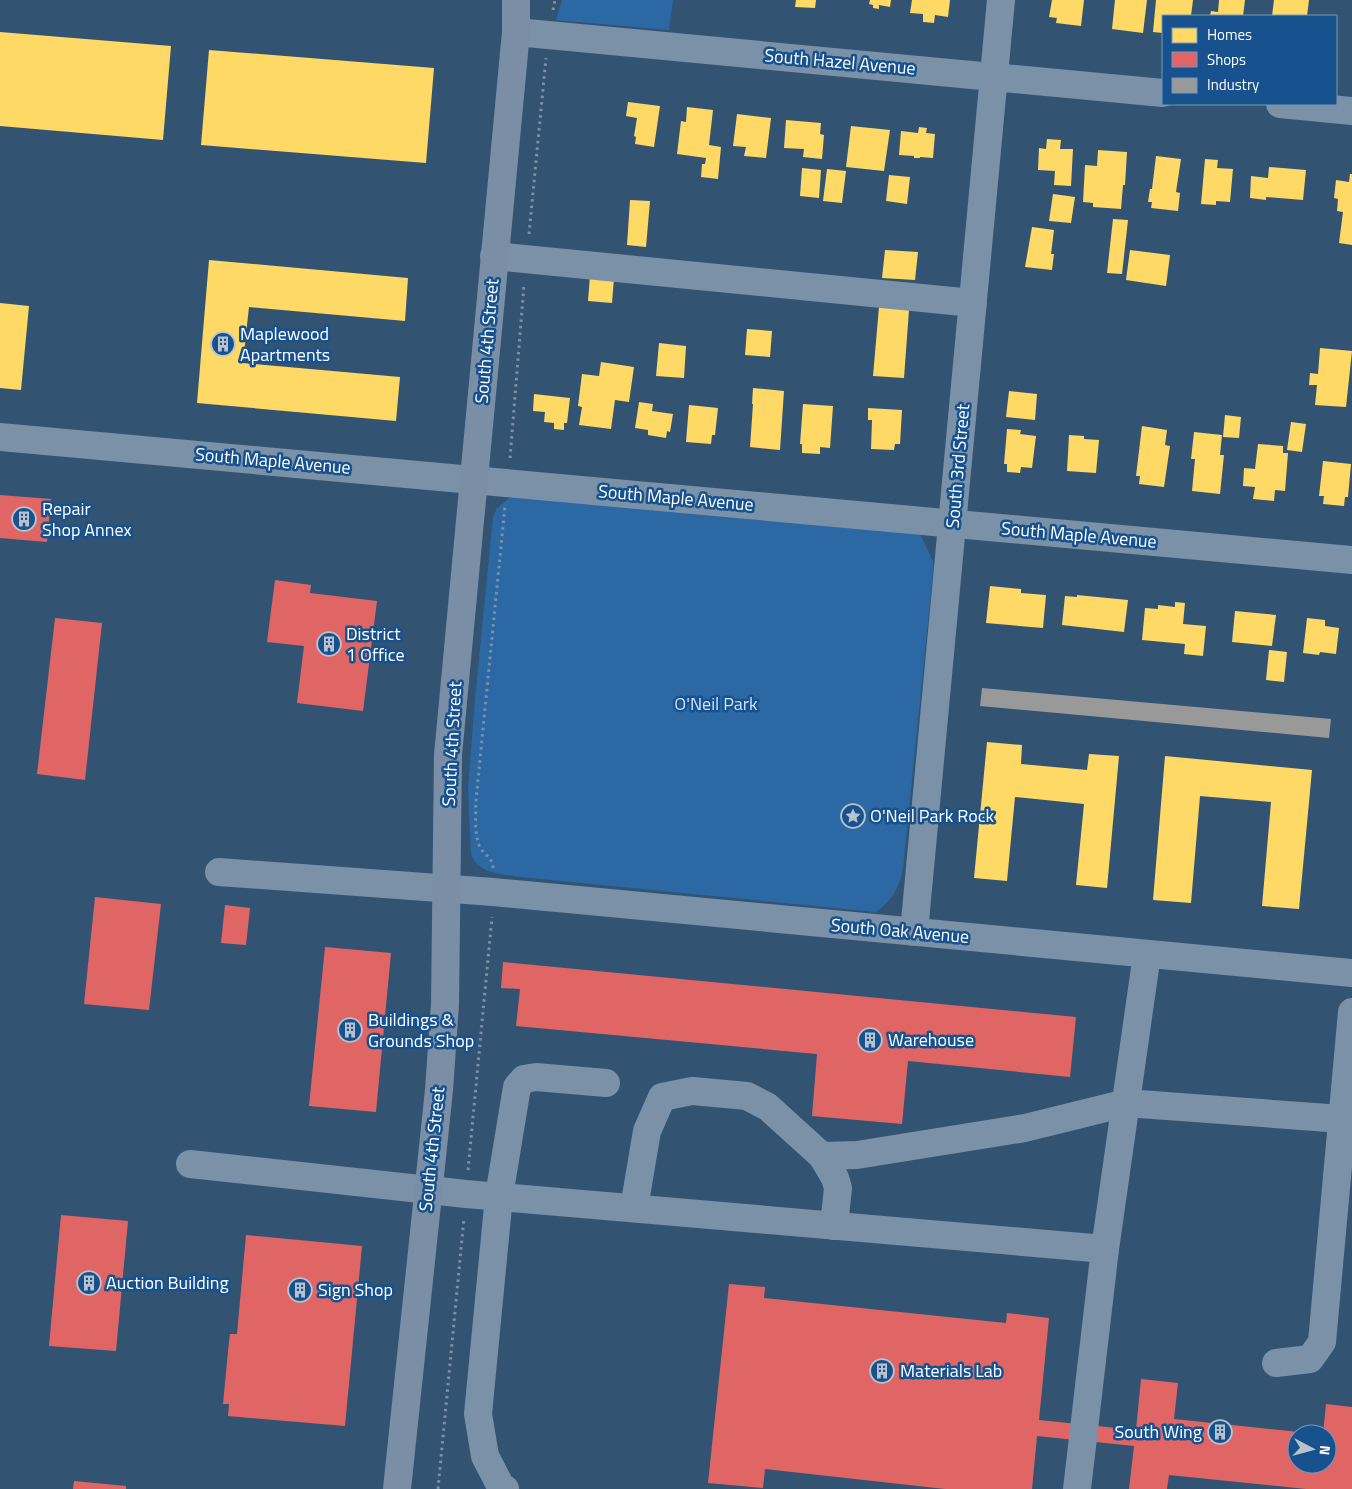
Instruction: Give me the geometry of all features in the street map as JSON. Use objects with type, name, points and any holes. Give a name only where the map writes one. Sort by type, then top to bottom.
[{"type":"main road","name":"South 4th Street","points":[[397,1489],[439,1090],[444,1004],[448,755],[516,32],[516,0]]},
{"type":"street","name":"South 3rd Street","points":[[914,932],[1001,0]]},
{"type":"street","name":"South Hazel Avenue","points":[[516,32],[1162,93]]},
{"type":"street","points":[[1292,105],[1352,110]]},
{"type":"street","points":[[494,256],[973,303]]},
{"type":"street","name":"South Maple Avenue","points":[[0,437],[1352,560]]},
{"type":"street","name":"South Oak Avenue","points":[[219,872],[447,889],[1352,973]]},
{"type":"street","points":[[1077,1489],[1106,1249],[1147,954]]},
{"type":"street","points":[[1276,1363],[1310,1359],[1322,1342],[1352,1012]]},
{"type":"street","points":[[502,1488],[484,1456],[478,1414],[499,1196],[517,1087],[524,1079],[536,1077],[606,1083]]},
{"type":"street","points":[[634,1208],[647,1130],[662,1097],[692,1091],[747,1096],[768,1108],[822,1156],[835,1178],[838,1188],[834,1226]]},
{"type":"street","points":[[822,1156],[857,1155],[1025,1128],[1126,1103],[1342,1119]]},
{"type":"street","points":[[190,1164],[499,1196],[1106,1249]]},
{"type":"path","points":[[493,872],[491,859],[484,853],[479,844],[476,828],[476,800],[506,500]]},
{"type":"path","points":[[468,1172],[492,912]]},
{"type":"path","points":[[438,1489],[464,1216]]},
{"type":"green space","points":[[562,0],[673,0],[669,30],[556,20]]},
{"type":"green space","name":"O'Neil Park","points":[[513,495],[920,534],[933,561],[933,572],[903,869],[894,894],[882,908],[876,912],[520,877],[491,872],[474,861],[471,854],[468,789],[493,517],[497,508]]},
{"type":"building: Homes","points":[[796,0],[816,0],[815,8],[795,7]]},
{"type":"building: Homes","points":[[870,0],[891,0],[890,7],[879,5],[879,9],[873,8],[873,5],[869,4]]},
{"type":"building: Homes","points":[[912,0],[950,0],[948,17],[935,15],[934,23],[923,22],[923,14],[910,13]]},
{"type":"building: Homes","points":[[1052,0],[1084,0],[1081,26],[1056,23],[1057,18],[1049,17]]},
{"type":"building: Homes","points":[[1115,0],[1147,0],[1143,33],[1112,29]]},
{"type":"building: Homes","points":[[1156,0],[1193,0],[1191,15],[1162,15],[1162,33],[1153,32]]},
{"type":"building: Homes","points":[[1219,0],[1245,0],[1243,15],[1210,15],[1211,11],[1218,12]]},
{"type":"building: Homes","points":[[1274,0],[1309,0],[1307,15],[1272,15]]},
{"type":"building: Homes","points":[[0,32],[171,46],[163,140],[0,126]]},
{"type":"building: Homes","points":[[209,50],[434,68],[426,163],[201,145]]},
{"type":"building: Homes","points":[[628,102],[660,106],[654,147],[635,144],[636,137],[634,136],[637,118],[626,116]]},
{"type":"building: Homes","points":[[687,107],[713,110],[709,145],[721,147],[718,179],[701,177],[702,164],[705,164],[706,158],[677,154],[681,121],[686,122]]},
{"type":"building: Homes","points":[[737,114],[771,118],[766,158],[744,156],[746,147],[733,146]]},
{"type":"building: Homes","points":[[786,120],[821,123],[820,134],[824,135],[822,159],[803,157],[804,149],[784,148]]},
{"type":"building: Homes","points":[[851,126],[890,130],[884,171],[846,167]]},
{"type":"building: Homes","points":[[919,127],[927,128],[926,133],[935,134],[933,158],[914,158],[914,156],[899,155],[901,131],[918,133]]},
{"type":"building: Homes","points":[[1047,139],[1061,140],[1060,149],[1073,149],[1071,186],[1054,185],[1055,171],[1038,170],[1039,148],[1046,149]]},
{"type":"building: Homes","points":[[1098,150],[1127,152],[1121,209],[1093,207],[1093,203],[1083,202],[1085,165],[1097,166]]},
{"type":"building: Homes","points":[[1156,156],[1181,159],[1176,192],[1180,193],[1178,211],[1151,208],[1152,202],[1148,202],[1150,189],[1152,189]]},
{"type":"building: Homes","points":[[1205,159],[1218,160],[1217,168],[1233,169],[1230,202],[1216,201],[1216,205],[1201,204]]},
{"type":"building: Homes","points":[[1269,167],[1306,170],[1303,200],[1266,197],[1266,200],[1250,198],[1251,176],[1268,178]]},
{"type":"building: Homes","points":[[802,168],[821,170],[819,198],[800,196]]},
{"type":"building: Homes","points":[[827,169],[846,171],[842,203],[823,201]]},
{"type":"building: Homes","points":[[1350,174],[1352,174],[1352,245],[1339,243],[1343,212],[1337,211],[1338,199],[1334,198],[1336,180],[1349,182]]},
{"type":"building: Homes","points":[[889,175],[910,177],[907,204],[886,201]]},
{"type":"building: Homes","points":[[1053,194],[1075,197],[1071,223],[1049,221]]},
{"type":"building: Homes","points":[[630,200],[650,201],[646,247],[627,245]]},
{"type":"building: Homes","points":[[1113,219],[1128,220],[1122,274],[1107,273]]},
{"type":"building: Homes","points":[[1032,227],[1054,230],[1051,254],[1054,254],[1052,270],[1025,267]]},
{"type":"building: Homes","points":[[885,250],[918,252],[915,280],[882,278]]},
{"type":"building: Homes","points":[[1130,250],[1170,255],[1166,286],[1126,280]]},
{"type":"building: Homes","name":"Maplewood Apartments","points":[[209,260],[408,278],[405,321],[249,307],[243,363],[400,377],[396,421],[197,403]]},
{"type":"building: Homes","points":[[590,276],[614,278],[612,303],[588,301]]},
{"type":"building: Homes","points":[[0,303],[29,306],[21,390],[0,388]]},
{"type":"building: Homes","points":[[879,307],[909,310],[904,378],[873,376]]},
{"type":"building: Homes","points":[[747,329],[772,331],[770,357],[745,355]]},
{"type":"building: Homes","points":[[659,343],[686,346],[684,378],[656,376]]},
{"type":"building: Homes","points":[[1320,348],[1352,351],[1346,407],[1315,405],[1317,385],[1309,385],[1310,373],[1318,374]]},
{"type":"building: Homes","points":[[601,362],[634,367],[629,402],[615,400],[611,429],[579,425],[582,407],[578,406],[582,374],[599,376]]},
{"type":"building: Homes","points":[[753,388],[784,391],[780,450],[750,447]]},
{"type":"building: Homes","points":[[1009,391],[1037,394],[1035,420],[1006,417]]},
{"type":"building: Homes","points":[[534,394],[570,398],[567,423],[564,423],[564,430],[554,429],[554,423],[544,422],[545,412],[533,411]]},
{"type":"building: Homes","points":[[639,402],[653,404],[652,411],[673,414],[670,432],[667,431],[666,438],[648,435],[648,430],[635,428]]},
{"type":"building: Homes","points":[[803,404],[833,406],[830,448],[820,447],[820,454],[802,453],[802,444],[800,444]]},
{"type":"building: Homes","points":[[689,405],[718,408],[715,435],[712,435],[711,444],[686,442]]},
{"type":"building: Homes","points":[[868,408],[902,410],[900,444],[895,444],[894,450],[871,449],[872,420],[868,420]]},
{"type":"building: Homes","points":[[1225,415],[1241,417],[1239,438],[1223,437]]},
{"type":"building: Homes","points":[[1291,422],[1306,424],[1302,452],[1287,450]]},
{"type":"building: Homes","points":[[1142,426],[1167,430],[1165,445],[1170,446],[1164,487],[1139,484],[1140,476],[1136,476]]},
{"type":"building: Homes","points":[[1007,429],[1021,430],[1020,434],[1036,436],[1032,468],[1021,467],[1020,473],[1007,472],[1007,464],[1004,464]]},
{"type":"building: Homes","points":[[1194,432],[1222,435],[1220,455],[1224,455],[1220,494],[1192,491],[1195,459],[1191,459]]},
{"type":"building: Homes","points":[[1069,435],[1099,440],[1096,473],[1067,471]]},
{"type":"building: Homes","points":[[1258,444],[1283,446],[1283,453],[1288,453],[1285,491],[1275,490],[1274,501],[1253,499],[1255,487],[1243,486],[1244,468],[1255,469]]},
{"type":"building: Homes","points":[[1323,461],[1351,464],[1348,497],[1345,497],[1344,506],[1323,504],[1324,496],[1319,496]]},
{"type":"building: Homes","points":[[990,586],[1021,589],[1021,593],[1046,595],[1043,628],[986,623]]},
{"type":"building: Homes","points":[[1077,595],[1128,600],[1124,632],[1062,625],[1065,596],[1077,597]]},
{"type":"building: Homes","points":[[1175,602],[1185,603],[1183,624],[1206,626],[1203,656],[1184,654],[1185,644],[1142,640],[1145,608],[1158,609],[1158,605],[1175,607]]},
{"type":"building: Homes","points":[[1235,611],[1276,615],[1272,646],[1232,642]]},
{"type":"building: Homes","points":[[1307,618],[1325,620],[1325,626],[1339,628],[1336,654],[1320,652],[1319,655],[1303,653]]},
{"type":"building: Homes","points":[[1269,650],[1287,652],[1284,682],[1266,680]]},
{"type":"building: Homes","points":[[987,742],[1022,745],[1021,764],[1087,770],[1089,754],[1119,756],[1107,888],[1076,885],[1084,804],[1015,797],[1007,881],[974,878]]},
{"type":"building: Homes","points":[[1165,756],[1312,770],[1299,909],[1262,906],[1271,802],[1200,796],[1191,903],[1153,900]]},
{"type":"building: Shops","name":"Repair Shop Annex","points":[[0,495],[51,499],[47,542],[0,538]]},
{"type":"building: Shops","name":"District 1 Office","points":[[275,580],[311,585],[310,593],[377,601],[363,711],[297,703],[304,646],[267,642]]},
{"type":"building: Shops","points":[[55,618],[102,623],[85,780],[37,774]]},
{"type":"building: Shops","points":[[95,897],[161,904],[149,1010],[84,1004]]},
{"type":"building: Shops","points":[[225,905],[250,908],[246,945],[221,943]]},
{"type":"building: Shops","name":"Buildings & Grounds Shop","points":[[325,947],[391,953],[376,1112],[309,1106]]},
{"type":"building: Shops","name":"Warehouse","points":[[503,962],[1076,1017],[1070,1077],[908,1061],[902,1124],[812,1116],[817,1054],[516,1026],[520,989],[501,988]]},
{"type":"building: Shops","name":"Auction Building","points":[[61,1215],[128,1221],[116,1351],[49,1346]]},
{"type":"building: Shops","name":"Sign Shop","points":[[246,1235],[362,1246],[345,1426],[228,1416],[229,1404],[223,1404],[229,1341],[230,1334],[237,1334]]},
{"type":"building: Shops","name":"Materials Lab","points":[[729,1284],[765,1287],[764,1298],[1006,1323],[1007,1313],[1049,1318],[1039,1420],[1136,1430],[1141,1379],[1178,1383],[1174,1419],[1287,1431],[1287,1474],[1337,1474],[1337,1424],[1324,1424],[1326,1404],[1352,1407],[1352,1489],[1306,1489],[1169,1475],[1167,1489],[1129,1489],[1134,1446],[1037,1436],[1032,1489],[945,1489],[765,1469],[763,1488],[708,1483]]},
{"type":"building: Shops","points":[[74,1481],[126,1486],[126,1489],[73,1489]]},
{"type":"building: Industry","points":[[982,688],[1331,719],[1329,738],[980,706]]},
{"type":"place","name":"Maplewood Apartments","points":[[223,344]]},
{"type":"place","name":"Repair Shop Annex","points":[[24,519]]},
{"type":"place","name":"District 1 Office","points":[[329,644]]},
{"type":"place","name":"O'Neil Park Rock","points":[[853,816]]},
{"type":"place","name":"Buildings & Grounds Shop","points":[[350,1030]]},
{"type":"place","name":"Warehouse","points":[[870,1040]]},
{"type":"place","name":"Auction Building","points":[[89,1283]]},
{"type":"place","name":"Sign Shop","points":[[300,1290]]},
{"type":"place","name":"Materials Lab","points":[[882,1371]]},
{"type":"place","name":"South Wing","points":[[1220,1432]]}]
